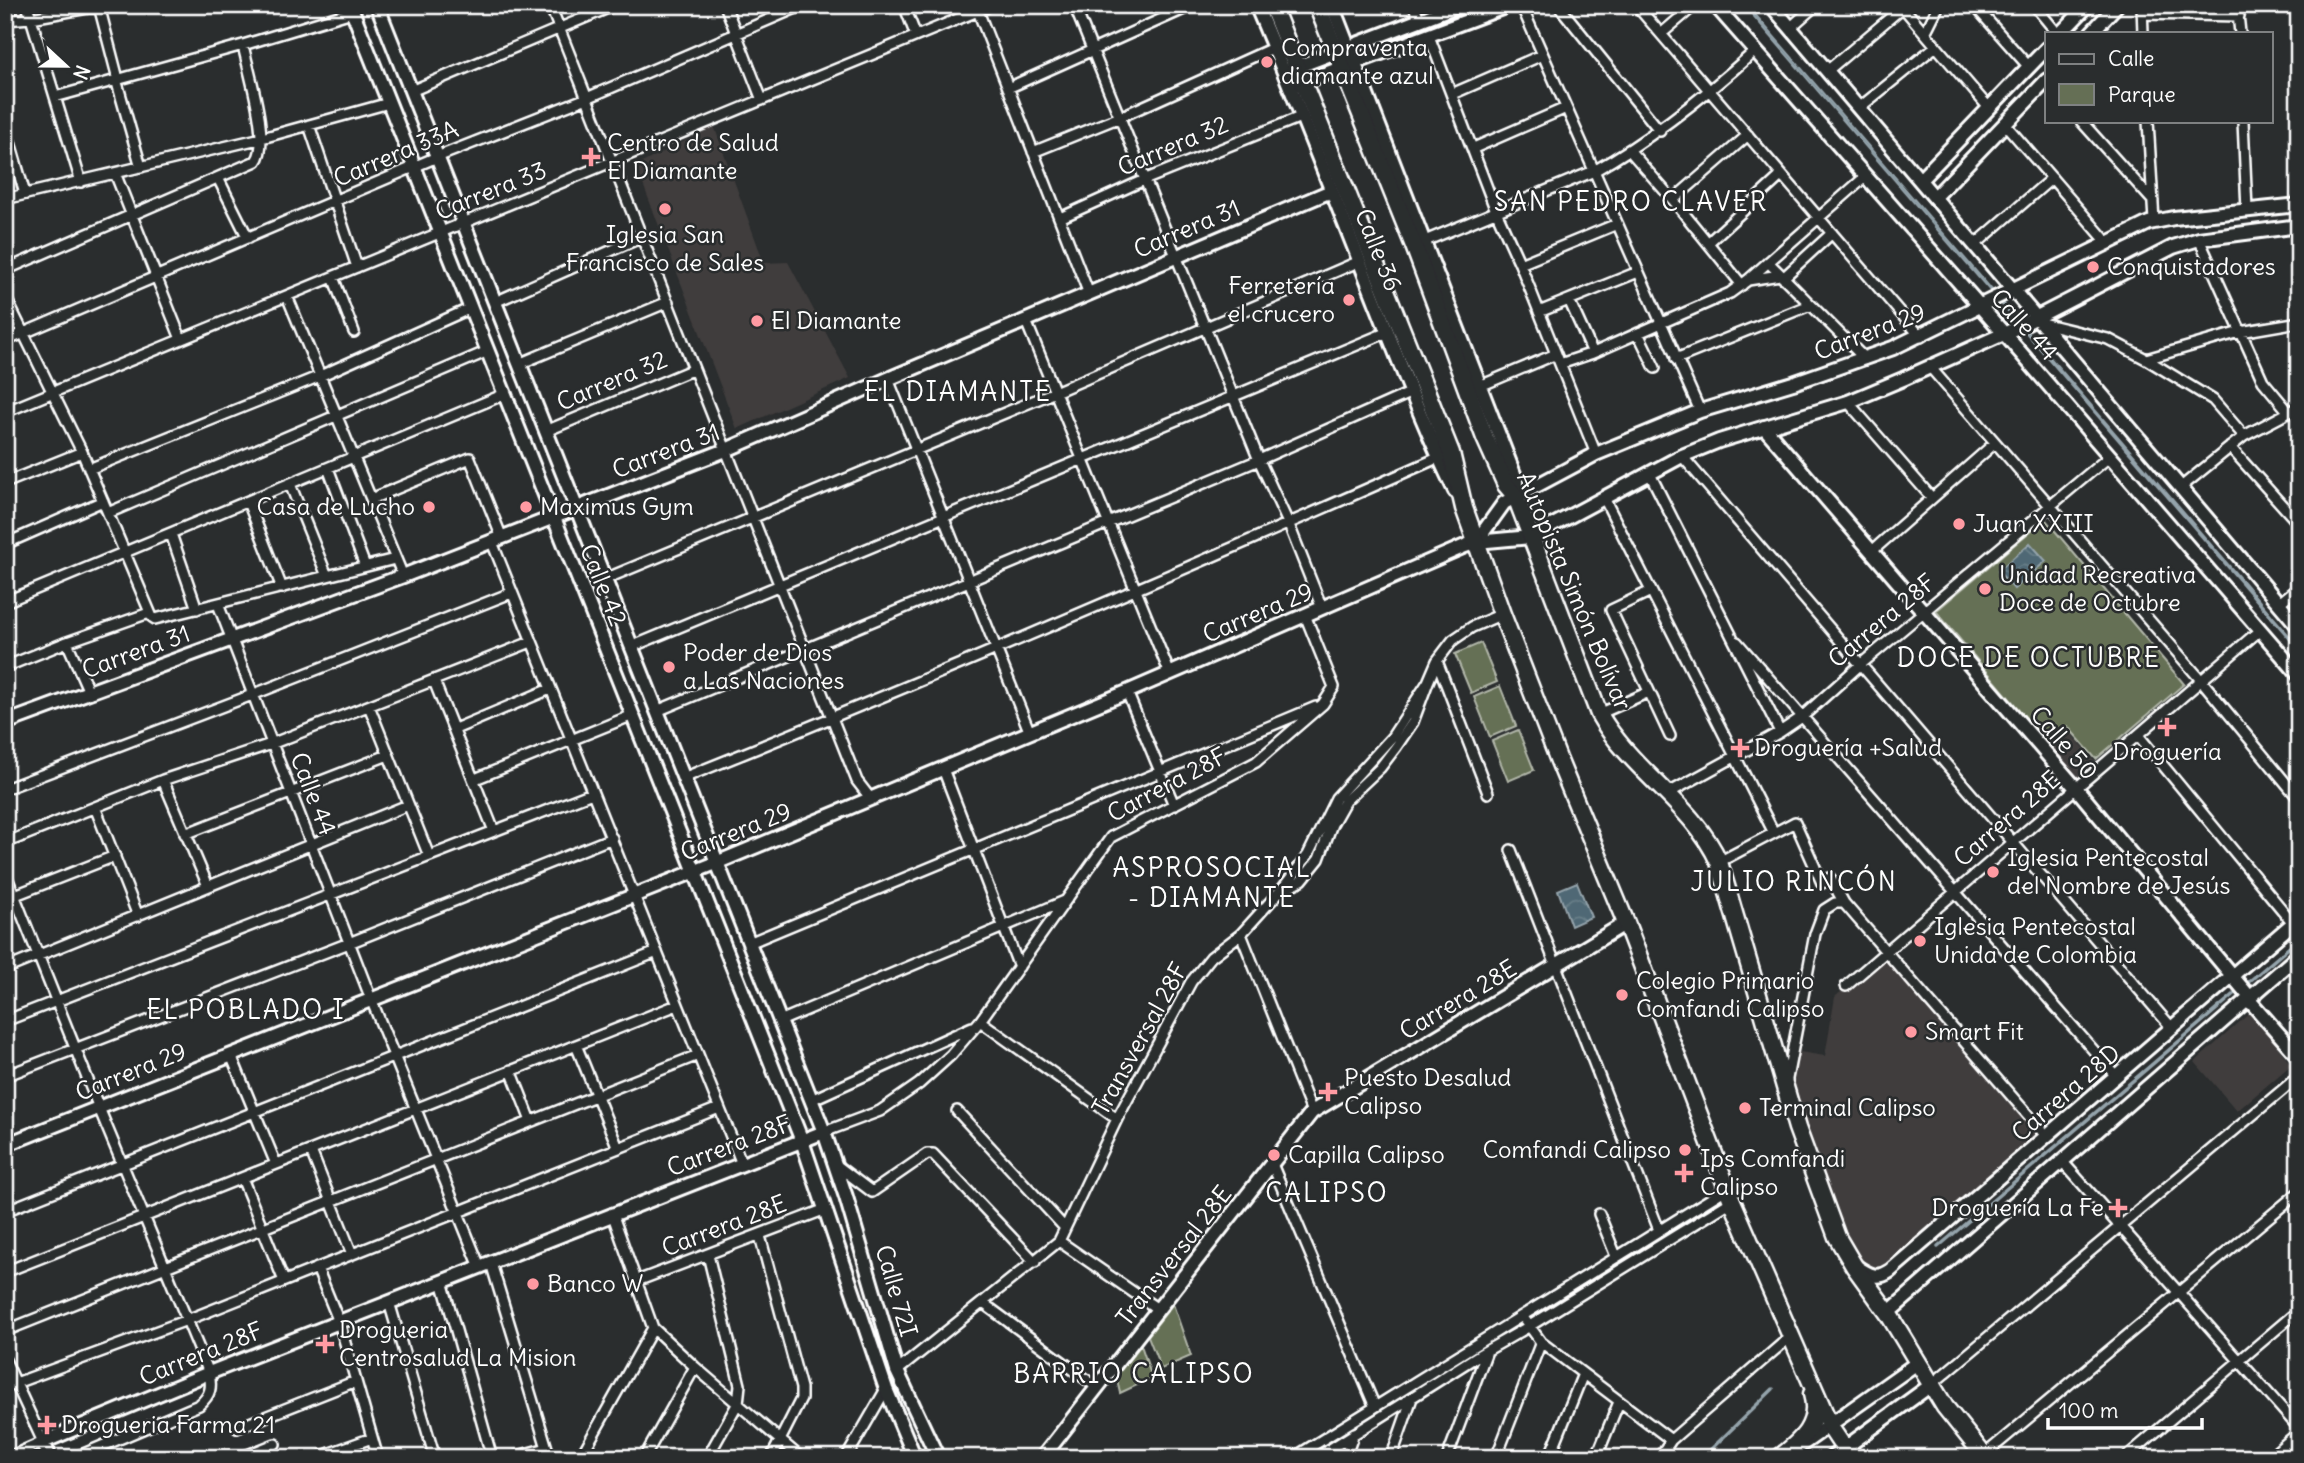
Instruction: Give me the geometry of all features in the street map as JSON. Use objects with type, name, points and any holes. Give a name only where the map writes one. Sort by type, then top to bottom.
[{"type":"highway","name":"Autopista Simón Bolívar","points":[[1317,5],[1346,57],[1398,191],[1485,438],[1506,485],[1516,497],[1599,714],[1611,736],[1710,842],[1719,862],[1785,1089],[1837,1237],[1888,1313],[1931,1385],[1985,1457]]},
{"type":"highway","points":[[1265,7],[1445,455],[1502,614],[1626,923],[1730,1194],[1844,1455]]},
{"type":"highway","points":[[1779,1458],[1801,1441],[1813,1419],[1815,1403],[1806,1371]]},
{"type":"street","points":[[27,5],[81,182]]},
{"type":"street","points":[[5,20],[31,19],[105,5]]},
{"type":"street","name":"Calle 42","points":[[377,5],[824,1132]]},
{"type":"street","points":[[550,5],[832,718],[858,781],[871,799]]},
{"type":"street","points":[[411,91],[615,5]]},
{"type":"street","points":[[725,5],[762,100]]},
{"type":"street","name":"Carrera 33A","points":[[5,341],[803,5]]},
{"type":"street","points":[[904,5],[916,36]]},
{"type":"street","name":"Carrera 33","points":[[5,412],[992,5]]},
{"type":"street","points":[[1074,5],[1322,608]]},
{"type":"street","points":[[1008,88],[1192,5]]},
{"type":"street","points":[[1332,5],[1346,57]]},
{"type":"street","points":[[1413,5],[1420,20]]},
{"type":"street","points":[[1294,77],[1346,57],[1420,20],[1459,5]]},
{"type":"street","points":[[1346,57],[1429,36],[1510,5]]},
{"type":"street","points":[[1521,5],[1700,411]]},
{"type":"street","points":[[1558,5],[1660,131]]},
{"type":"street","points":[[1636,5],[1921,337]]},
{"type":"street","points":[[1661,34],[1695,5]]},
{"type":"street","name":"Calle 44","points":[[1715,5],[1865,177],[2006,332],[2299,675]]},
{"type":"street","name":"Calle 44","points":[[1771,5],[1976,244],[2036,320],[2299,626]]},
{"type":"street","points":[[1791,27],[1816,5]]},
{"type":"street","points":[[1925,33],[1939,5]]},
{"type":"street","points":[[1974,5],[2029,67]]},
{"type":"street","points":[[2034,5],[2058,32]]},
{"type":"street","points":[[2060,32],[2088,5]]},
{"type":"street","points":[[2092,32],[2117,5]]},
{"type":"street","points":[[2237,5],[2240,32]]},
{"type":"street","points":[[99,6],[141,167]]},
{"type":"street","points":[[1827,71],[1902,6],[1989,108]]},
{"type":"street","name":"Calle 36","points":[[1265,7],[1275,47],[1294,77],[1303,116],[1331,191],[1367,258],[1388,332],[1412,392],[1445,455]]},
{"type":"street","points":[[55,97],[243,45],[351,8]]},
{"type":"street","name":"Calle 42","points":[[351,8],[802,1141]]},
{"type":"street","points":[[2143,32],[2142,10],[2239,16]]},
{"type":"street","points":[[978,11],[1089,294]]},
{"type":"street","points":[[1429,36],[1496,211],[1597,454]]},
{"type":"street","points":[[5,270],[256,161],[261,155],[262,138],[243,45]]},
{"type":"street","points":[[1859,108],[1936,46]]},
{"type":"street","points":[[1033,152],[1120,117],[1275,47]]},
{"type":"street","points":[[1920,180],[2045,50]]},
{"type":"street","points":[[1425,241],[1594,171],[1660,131],[1755,51]]},
{"type":"street","points":[[1452,94],[1542,55]]},
{"type":"street","points":[[1935,197],[2045,83]]},
{"type":"street","points":[[5,199],[262,138],[389,103]]},
{"type":"street","points":[[1474,148],[1566,108]]},
{"type":"street","name":"Carrera 32","points":[[1060,218],[1144,180],[1303,116]]},
{"type":"street","points":[[2082,122],[2152,201]]},
{"type":"street","points":[[2148,122],[2154,221]]},
{"type":"street","points":[[2244,122],[2247,210]]},
{"type":"street","points":[[2005,124],[2107,242]]},
{"type":"street","points":[[5,125],[25,194]]},
{"type":"street","points":[[309,125],[357,267]]},
{"type":"street","points":[[1673,200],[1748,135]]},
{"type":"street","points":[[1630,150],[1745,282]]},
{"type":"street","points":[[1936,164],[1939,176],[1951,180]]},
{"type":"street","points":[[115,173],[181,339]]},
{"type":"street","points":[[1709,242],[1782,175]]},
{"type":"street","points":[[1560,364],[1592,353],[1730,293],[1865,177]]},
{"type":"street","points":[[218,178],[248,238]]},
{"type":"street","points":[[1976,244],[2052,178]]},
{"type":"street","name":"Carrera 31","points":[[5,723],[402,576],[726,450],[1331,191]]},
{"type":"street","name":"Calle 36","points":[[1398,191],[1425,241],[1516,479],[1516,497]]},
{"type":"street","name":"Carrera 29","points":[[1476,542],[1504,503],[1597,454],[1700,411],[1865,359],[1921,337],[2011,289],[2154,221],[2299,205]]},
{"type":"street","points":[[1520,264],[1617,224]]},
{"type":"street","name":"Carrera 29","points":[[5,1145],[716,863],[1031,733],[1476,542],[1531,537],[1682,456],[1719,441],[1848,402],[2036,320],[2174,247],[2199,239],[2299,226]]},
{"type":"street","points":[[1745,282],[1782,277],[1832,233]]},
{"type":"street","points":[[495,302],[642,237]]},
{"type":"street","points":[[2199,239],[2263,381],[2288,411]]},
{"type":"street","points":[[605,579],[1055,393],[1367,258]]},
{"type":"street","points":[[1768,262],[1865,359]]},
{"type":"street","points":[[1539,312],[1638,272]]},
{"type":"street","points":[[333,277],[354,332]]},
{"type":"street","points":[[5,296],[82,452],[152,616]]},
{"type":"street","points":[[287,296],[402,576]]},
{"type":"street","points":[[1569,300],[1592,353]]},
{"type":"street","points":[[519,364],[668,302]]},
{"type":"street","points":[[1676,359],[1810,304]]},
{"type":"street","points":[[89,468],[320,376],[471,308]]},
{"type":"street","points":[[2036,320],[2108,339],[2147,359],[2213,400],[2244,436]]},
{"type":"street","points":[[1026,321],[1170,674]]},
{"type":"street","points":[[2147,359],[2240,331],[2299,322]]},
{"type":"street","points":[[631,648],[1388,332]]},
{"type":"street","points":[[1638,333],[1655,368]]},
{"type":"street","points":[[108,513],[488,351]]},
{"type":"street","points":[[1480,386],[1556,354]]},
{"type":"street","points":[[1930,367],[2201,680],[2299,799]]},
{"type":"street","name":"Carrera 32","points":[[546,431],[694,369]]},
{"type":"street","points":[[888,379],[1031,733]]},
{"type":"street","points":[[657,711],[1259,460],[1412,392]]},
{"type":"street","points":[[5,602],[505,394]]},
{"type":"street","points":[[1848,402],[1933,498]]},
{"type":"street","points":[[2180,488],[2244,436],[2299,407]]},
{"type":"street","name":"Calle 50","points":[[1764,427],[2076,788],[2299,1056]]},
{"type":"street","points":[[1871,552],[1995,443]]},
{"type":"street","points":[[2230,447],[2299,524]]},
{"type":"street","points":[[5,483],[82,452]]},
{"type":"street","points":[[683,778],[1289,525],[1445,455]]},
{"type":"street","points":[[1682,456],[2172,1028]]},
{"type":"street","name":"Carrera 28F","points":[[1665,795],[1780,732],[1802,717],[1860,665],[2110,456]]},
{"type":"street","points":[[370,499],[470,458],[511,593],[742,1164]]},
{"type":"street","points":[[328,468],[365,566]]},
{"type":"street","points":[[1650,474],[1780,732]]},
{"type":"street","points":[[290,484],[327,576]]},
{"type":"street","points":[[1604,498],[1774,833]]},
{"type":"street","points":[[5,544],[103,501]]},
{"type":"street","points":[[248,502],[282,588]]},
{"type":"street","points":[[171,534],[197,609]]},
{"type":"street","points":[[5,667],[67,642],[152,616],[197,609],[395,559]]},
{"type":"street","points":[[2278,604],[2299,587]]},
{"type":"street","points":[[1651,591],[1611,610],[1670,736]]},
{"type":"street","points":[[5,789],[511,593]]},
{"type":"street","name":"Calle 44","points":[[218,604],[415,1109],[457,1212],[486,1265],[550,1455]]},
{"type":"street","points":[[1488,793],[1437,661],[1453,640],[1472,627],[1502,614]]},
{"type":"street","name":"Carrera 28F","points":[[7,1458],[209,1373],[612,1213],[880,1111],[919,1084],[951,1055],[978,1023],[1111,837],[1256,762],[1323,704],[1334,687],[1305,615]]},
{"type":"street","name":"Carrera 28E","points":[[1846,986],[2260,630]]},
{"type":"street","points":[[67,642],[89,692]]},
{"type":"street","points":[[5,843],[163,780],[271,744],[531,642]]},
{"type":"street","points":[[1737,642],[2116,1076]]},
{"type":"street","name":"Transversal 28F","points":[[897,1371],[1059,1241],[1117,1119],[1191,982],[1211,957],[1241,934],[1280,891],[1302,880],[1319,859],[1332,824],[1345,801],[1380,768],[1413,722],[1437,661]]},
{"type":"street","points":[[434,681],[494,831]]},
{"type":"street","points":[[454,729],[550,689]]},
{"type":"street","points":[[1127,692],[1174,804]]},
{"type":"street","points":[[1599,714],[1648,692]]},
{"type":"street","points":[[749,943],[1323,704]]},
{"type":"street","points":[[369,706],[429,856]]},
{"type":"street","points":[[475,779],[633,715]]},
{"type":"street","points":[[2138,735],[2296,921]]},
{"type":"street","points":[[185,834],[388,755]]},
{"type":"street","points":[[943,769],[1019,967]]},
{"type":"street","points":[[163,780],[208,886]]},
{"type":"street","points":[[5,1021],[592,793]]},
{"type":"street","points":[[5,969],[408,805]]},
{"type":"street","points":[[95,807],[138,916]]},
{"type":"street","points":[[1719,862],[1795,822],[1822,883],[1830,878],[1844,903],[2047,1137]]},
{"type":"street","points":[[5,1076],[611,838]]},
{"type":"street","points":[[1511,850],[1659,1230]]},
{"type":"street","points":[[10,897],[115,856]]},
{"type":"street","points":[[5,872],[10,897],[39,956],[212,1386],[200,1405],[74,1458]]},
{"type":"street","points":[[779,1021],[1066,901]]},
{"type":"street","points":[[1785,1089],[1815,934],[1824,910],[1835,903],[1844,903]]},
{"type":"street","name":"Carrera 28D","points":[[1854,1266],[1873,1276],[1886,1274],[2296,921]]},
{"type":"street","name":"Carrera 28E","points":[[1312,1112],[1626,923]]},
{"type":"street","points":[[1241,934],[1312,1112]]},
{"type":"street","points":[[5,1211],[657,952]]},
{"type":"street","name":"Carrera 28D","points":[[1888,1313],[2299,955]]},
{"type":"street","points":[[5,1272],[677,1004]]},
{"type":"street","points":[[811,1100],[978,1023],[1117,1119]]},
{"type":"street","points":[[576,1045],[618,1147]]},
{"type":"street","points":[[231,1055],[275,1164]]},
{"type":"street","points":[[5,1331],[698,1055]]},
{"type":"street","points":[[511,1070],[531,1121]]},
{"type":"street","points":[[1844,1455],[2299,1076]]},
{"type":"street","points":[[5,1387],[187,1320],[719,1108]]},
{"type":"street","points":[[957,1111],[1065,1228]]},
{"type":"street","name":"Transversal 28E","points":[[1042,1458],[1312,1112]]},
{"type":"street","name":"Calle 72I","points":[[824,1132],[897,1371],[938,1458]]},
{"type":"street","name":"Calle 72I","points":[[802,1141],[886,1389],[915,1458]]},
{"type":"street","points":[[311,1151],[352,1254]]},
{"type":"street","points":[[835,1164],[872,1192],[927,1154],[933,1154],[1035,1262]]},
{"type":"street","points":[[2062,1161],[2299,1430],[2269,1458]]},
{"type":"street","points":[[1272,1164],[1375,1407]]},
{"type":"street","points":[[242,1178],[284,1281]]},
{"type":"street","points":[[1985,1457],[2299,1192]]},
{"type":"street","points":[[1293,1458],[1659,1230],[1730,1194]]},
{"type":"street","points":[[1316,1458],[1528,1327],[1730,1194]]},
{"type":"street","name":"Carrera 28E","points":[[637,1281],[826,1209]]},
{"type":"street","points":[[612,1213],[653,1328],[802,1458]]},
{"type":"street","points":[[1599,1214],[1616,1256]]},
{"type":"street","points":[[760,1236],[801,1388],[801,1399],[771,1458]]},
{"type":"street","points":[[1059,1241],[1159,1310]]},
{"type":"street","points":[[707,1458],[738,1404],[740,1385],[708,1255]]},
{"type":"street","points":[[317,1269],[339,1322],[379,1458]]},
{"type":"street","points":[[442,1281],[492,1458]]},
{"type":"street","points":[[390,1302],[435,1458]]},
{"type":"street","points":[[983,1303],[1098,1388]]},
{"type":"street","points":[[2125,1458],[2299,1310]]},
{"type":"street","points":[[1521,1316],[1541,1342],[1671,1440]]},
{"type":"street","points":[[580,1458],[653,1328]]},
{"type":"street","points":[[1659,1458],[1671,1440],[1791,1336]]},
{"type":"street","points":[[1496,1458],[1541,1342]]},
{"type":"street","points":[[1473,1346],[1483,1353]]},
{"type":"street","points":[[1447,1458],[1483,1353]]},
{"type":"street","points":[[5,1360],[49,1457]]},
{"type":"street","points":[[1779,1458],[1917,1363]]},
{"type":"street","points":[[644,1458],[695,1367]]},
{"type":"street","points":[[1549,1458],[1583,1374]]},
{"type":"street","points":[[237,1428],[356,1381]]},
{"type":"street","points":[[846,1458],[886,1389]]},
{"type":"street","points":[[1391,1458],[1412,1398]]},
{"type":"street","points":[[1597,1458],[1619,1402]]},
{"type":"street","points":[[1345,1458],[1354,1433]]},
{"type":"street","points":[[316,1458],[372,1438]]},
{"type":"street","points":[[240,1458],[275,1444]]},
{"type":"street","points":[[510,1458],[550,1455]]},
{"type":"shaded area","name":"El Diamante","points":[[714,126],[764,263],[788,262],[850,378],[737,429],[636,166]]},
{"type":"shaded area","points":[[2068,730],[2097,764],[2077,780],[2049,746]]},
{"type":"shaded area","points":[[1886,952],[2047,1137],[1886,1274],[1854,1266],[1785,1089],[1793,1051],[1825,1056],[1835,997]]},
{"type":"shaded area","points":[[2252,1011],[2291,1065],[2237,1111],[2195,1062]]},
{"type":"green space","points":[[2045,519],[2184,684],[2096,759],[2068,727],[2048,744],[1936,611]]},
{"type":"green space","points":[[1481,643],[1497,682],[1471,693],[1455,654]]},
{"type":"green space","points":[[1500,686],[1516,726],[1490,737],[1474,697]]},
{"type":"green space","points":[[1518,730],[1534,770],[1508,781],[1492,741]]},
{"type":"green space","points":[[1173,1304],[1191,1356],[1161,1369],[1148,1336]]},
{"type":"green space","points":[[1141,1345],[1152,1378],[1120,1393],[1116,1376]]},
{"type":"water","points":[[1744,5],[1747,5],[2299,650]]},
{"type":"water","points":[[2030,543],[2046,561],[2014,589],[1998,571]]},
{"type":"water","points":[[1577,882],[1591,917],[1571,926],[1558,890]]},
{"type":"waterway","points":[[1938,1247],[2299,939]]},
{"type":"waterway","points":[[1702,1458],[1773,1389]]},
{"type":"place","name":"Compraventa diamante azul","points":[[1267,62]]},
{"type":"place","name":"Centro de Salud El Diamante","points":[[591,157]]},
{"type":"place","name":"Iglesia San Francisco de Sales","points":[[665,209]]},
{"type":"place","name":"Conquistadores","points":[[2093,267]]},
{"type":"place","name":"Ferretería el crucero","points":[[1349,300]]},
{"type":"place","name":"El Diamante","points":[[757,321]]},
{"type":"place","name":"Casa de Lucho","points":[[429,507]]},
{"type":"place","name":"Maximus Gym","points":[[526,507]]},
{"type":"place","name":"Juan XXIII","points":[[1959,524]]},
{"type":"place","name":"Unidad Recreativa Doce de Octubre","points":[[1985,589]]},
{"type":"place","name":"Poder de Dios a Las Naciones","points":[[669,667]]},
{"type":"place","name":"Droguería","points":[[2167,727]]},
{"type":"place","name":"Droguería +Salud","points":[[1740,748]]},
{"type":"place","name":"Iglesia Pentecostal del Nombre de Jesús","points":[[1993,872]]},
{"type":"place","name":"Iglesia Pentecostal Unida de Colombia","points":[[1920,941]]},
{"type":"place","name":"Colegio Primario Comfandi Calipso","points":[[1622,995]]},
{"type":"place","name":"Smart Fit","points":[[1911,1032]]},
{"type":"place","name":"Puesto Desalud Calipso","points":[[1328,1092]]},
{"type":"place","name":"Terminal Calipso","points":[[1745,1108]]},
{"type":"place","name":"Comfandi Calipso","points":[[1685,1150]]},
{"type":"place","name":"Capilla Calipso","points":[[1274,1155]]},
{"type":"place","name":"Ips Comfandi Calipso","points":[[1684,1173]]},
{"type":"place","name":"Droguería La Fe","points":[[2118,1208]]},
{"type":"place","name":"Banco W","points":[[533,1284]]},
{"type":"place","name":"Drogueria Centrosalud La Mision","points":[[325,1344]]},
{"type":"place","name":"Drogueria Farma 21","points":[[47,1425]]},
{"type":"district","name":"SAN PEDRO CLAVER","points":[[1631,202]]},
{"type":"district","name":"EL DIAMANTE","points":[[958,392]]},
{"type":"district","name":"DOCE DE OCTUBRE","points":[[2029,658]]},
{"type":"district","name":"JULIO RINCÓN","points":[[1794,882]]},
{"type":"district","name":"ASPROSOCIAL - DIAMANTE","points":[[1212,883]]},
{"type":"district","name":"EL POBLADO I","points":[[246,1010]]},
{"type":"district","name":"CALIPSO","points":[[1327,1193]]},
{"type":"district","name":"BARRIO CALIPSO","points":[[1134,1374]]}]
